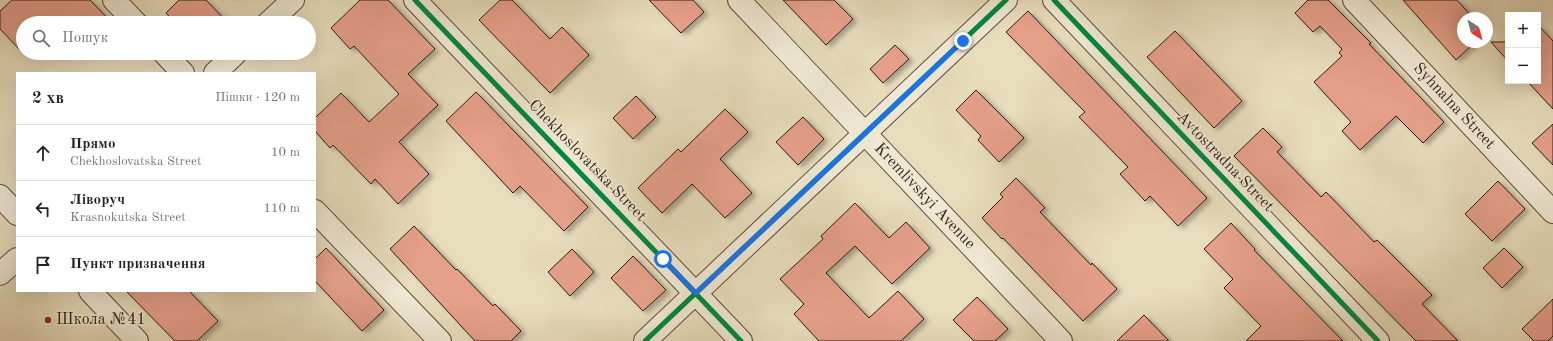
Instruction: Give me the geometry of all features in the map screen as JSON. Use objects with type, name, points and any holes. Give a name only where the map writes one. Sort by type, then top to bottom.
[{"type":"street","points":[[114,0],[129,16]]},
{"type":"street","points":[[276,16],[293,0]]},
{"type":"street","name":"Chekhoslovatska Street","points":[[415,0],[741,341]]},
{"type":"street","name":"Kremlivskyi Avenue","points":[[739,0],[1061,341]]},
{"type":"street","points":[[645,341],[1006,0]]},
{"type":"street","name":"Avtostradna Street","points":[[1054,0],[1378,341]]},
{"type":"street","name":"Syhnalna Street","points":[[1354,0],[1553,212]]},
{"type":"street","points":[[171,60],[182,72]]},
{"type":"street","points":[[216,72],[229,60]]},
{"type":"street","points":[[0,196],[16,213]]},
{"type":"street","points":[[316,212],[440,341]]},
{"type":"street","points":[[0,274],[16,259]]},
{"type":"street","points":[[91,292],[137,341]]},
{"type":"building","points":[[12,0],[90,0],[105,16],[16,16],[16,46],[0,29],[0,11]]},
{"type":"building","points":[[179,0],[206,0],[221,16],[169,16],[166,13]]},
{"type":"building","points":[[360,0],[388,0],[435,49],[408,74],[438,105],[399,142],[429,174],[398,204],[375,179],[371,184],[333,145],[330,148],[316,132],[316,117],[341,93],[369,122],[399,94],[354,46],[350,49],[331,28]]},
{"type":"building","points":[[500,0],[512,0],[550,39],[562,27],[589,55],[550,93],[479,20]]},
{"type":"building","points":[[649,0],[693,0],[704,12],[681,33]]},
{"type":"building","points":[[783,0],[834,0],[853,19],[826,45]]},
{"type":"building","points":[[1308,0],[1328,0],[1371,43],[1369,44],[1444,122],[1423,143],[1396,116],[1360,150],[1342,131],[1351,122],[1314,82],[1342,56],[1339,53],[1342,49],[1320,26],[1313,32],[1295,13]]},
{"type":"building","points":[[1403,0],[1457,0],[1468,12],[1457,12],[1457,48],[1469,48],[1456,60]]},
{"type":"building","points":[[1028,11],[1207,198],[1178,226],[1150,196],[1145,201],[1120,174],[1128,167],[1079,117],[1085,112],[1006,32]]},
{"type":"building","points":[[1541,28],[1553,41],[1553,109],[1530,84],[1541,84]]},
{"type":"building","points":[[1175,31],[1242,101],[1214,128],[1147,57]]},
{"type":"building","points":[[1493,42],[1505,42],[1505,58],[1493,44]]},
{"type":"building","points":[[895,45],[909,59],[883,83],[870,69]]},
{"type":"building","points":[[976,90],[1024,138],[999,162],[978,140],[981,136],[956,110]]},
{"type":"building","points":[[476,92],[588,207],[564,231],[520,186],[513,193],[446,121]]},
{"type":"building","points":[[636,96],[656,117],[633,139],[613,118]]},
{"type":"building","points":[[725,109],[748,132],[720,159],[752,193],[725,218],[692,184],[662,213],[638,188],[678,149],[681,152]]},
{"type":"building","points":[[803,117],[824,139],[798,165],[776,142]]},
{"type":"building","points":[[1553,124],[1553,165],[1532,143]]},
{"type":"building","points":[[1263,128],[1282,147],[1277,152],[1321,197],[1326,192],[1374,242],[1377,240],[1432,295],[1422,304],[1458,341],[1416,341],[1234,156]]},
{"type":"building","points":[[1016,178],[1045,208],[1040,212],[1091,265],[1092,263],[1117,289],[1083,321],[982,218],[1003,197],[1000,194]]},
{"type":"building","points":[[1498,181],[1525,209],[1492,241],[1465,214]]},
{"type":"building","points":[[855,203],[889,238],[906,222],[930,248],[892,284],[855,246],[826,273],[869,318],[898,291],[924,319],[901,341],[819,341],[794,314],[804,304],[780,279],[823,239],[821,236]]},
{"type":"building","points":[[1231,223],[1255,249],[1254,250],[1343,341],[1246,341],[1261,326],[1224,288],[1233,279],[1204,249]]},
{"type":"building","points":[[414,226],[456,270],[457,269],[493,306],[495,304],[521,331],[511,341],[475,341],[390,249]]},
{"type":"building","points":[[326,248],[384,310],[362,331],[316,282],[316,258]]},
{"type":"building","points":[[1504,248],[1523,267],[1502,288],[1483,268]]},
{"type":"building","points":[[572,249],[594,272],[570,296],[548,272]]},
{"type":"building","points":[[633,256],[666,290],[643,311],[611,278]]},
{"type":"building","points":[[127,292],[190,292],[218,321],[197,341],[175,341]]},
{"type":"building","points":[[977,297],[1008,329],[995,341],[974,341],[953,320]]},
{"type":"building","points":[[1553,299],[1553,336],[1548,341],[1534,341],[1522,329]]},
{"type":"building","points":[[1144,315],[1169,341],[1117,341]]},
{"type":"cycle path","points":[[415,0],[741,341]]},
{"type":"cycle path","points":[[645,341],[1006,0]]},
{"type":"cycle path","points":[[1054,0],[1378,341]]},
{"type":"place","name":"Школа №41","points":[[48,320]]},
{"type":"route","points":[[663,259],[696,293],[963,41]]}]
